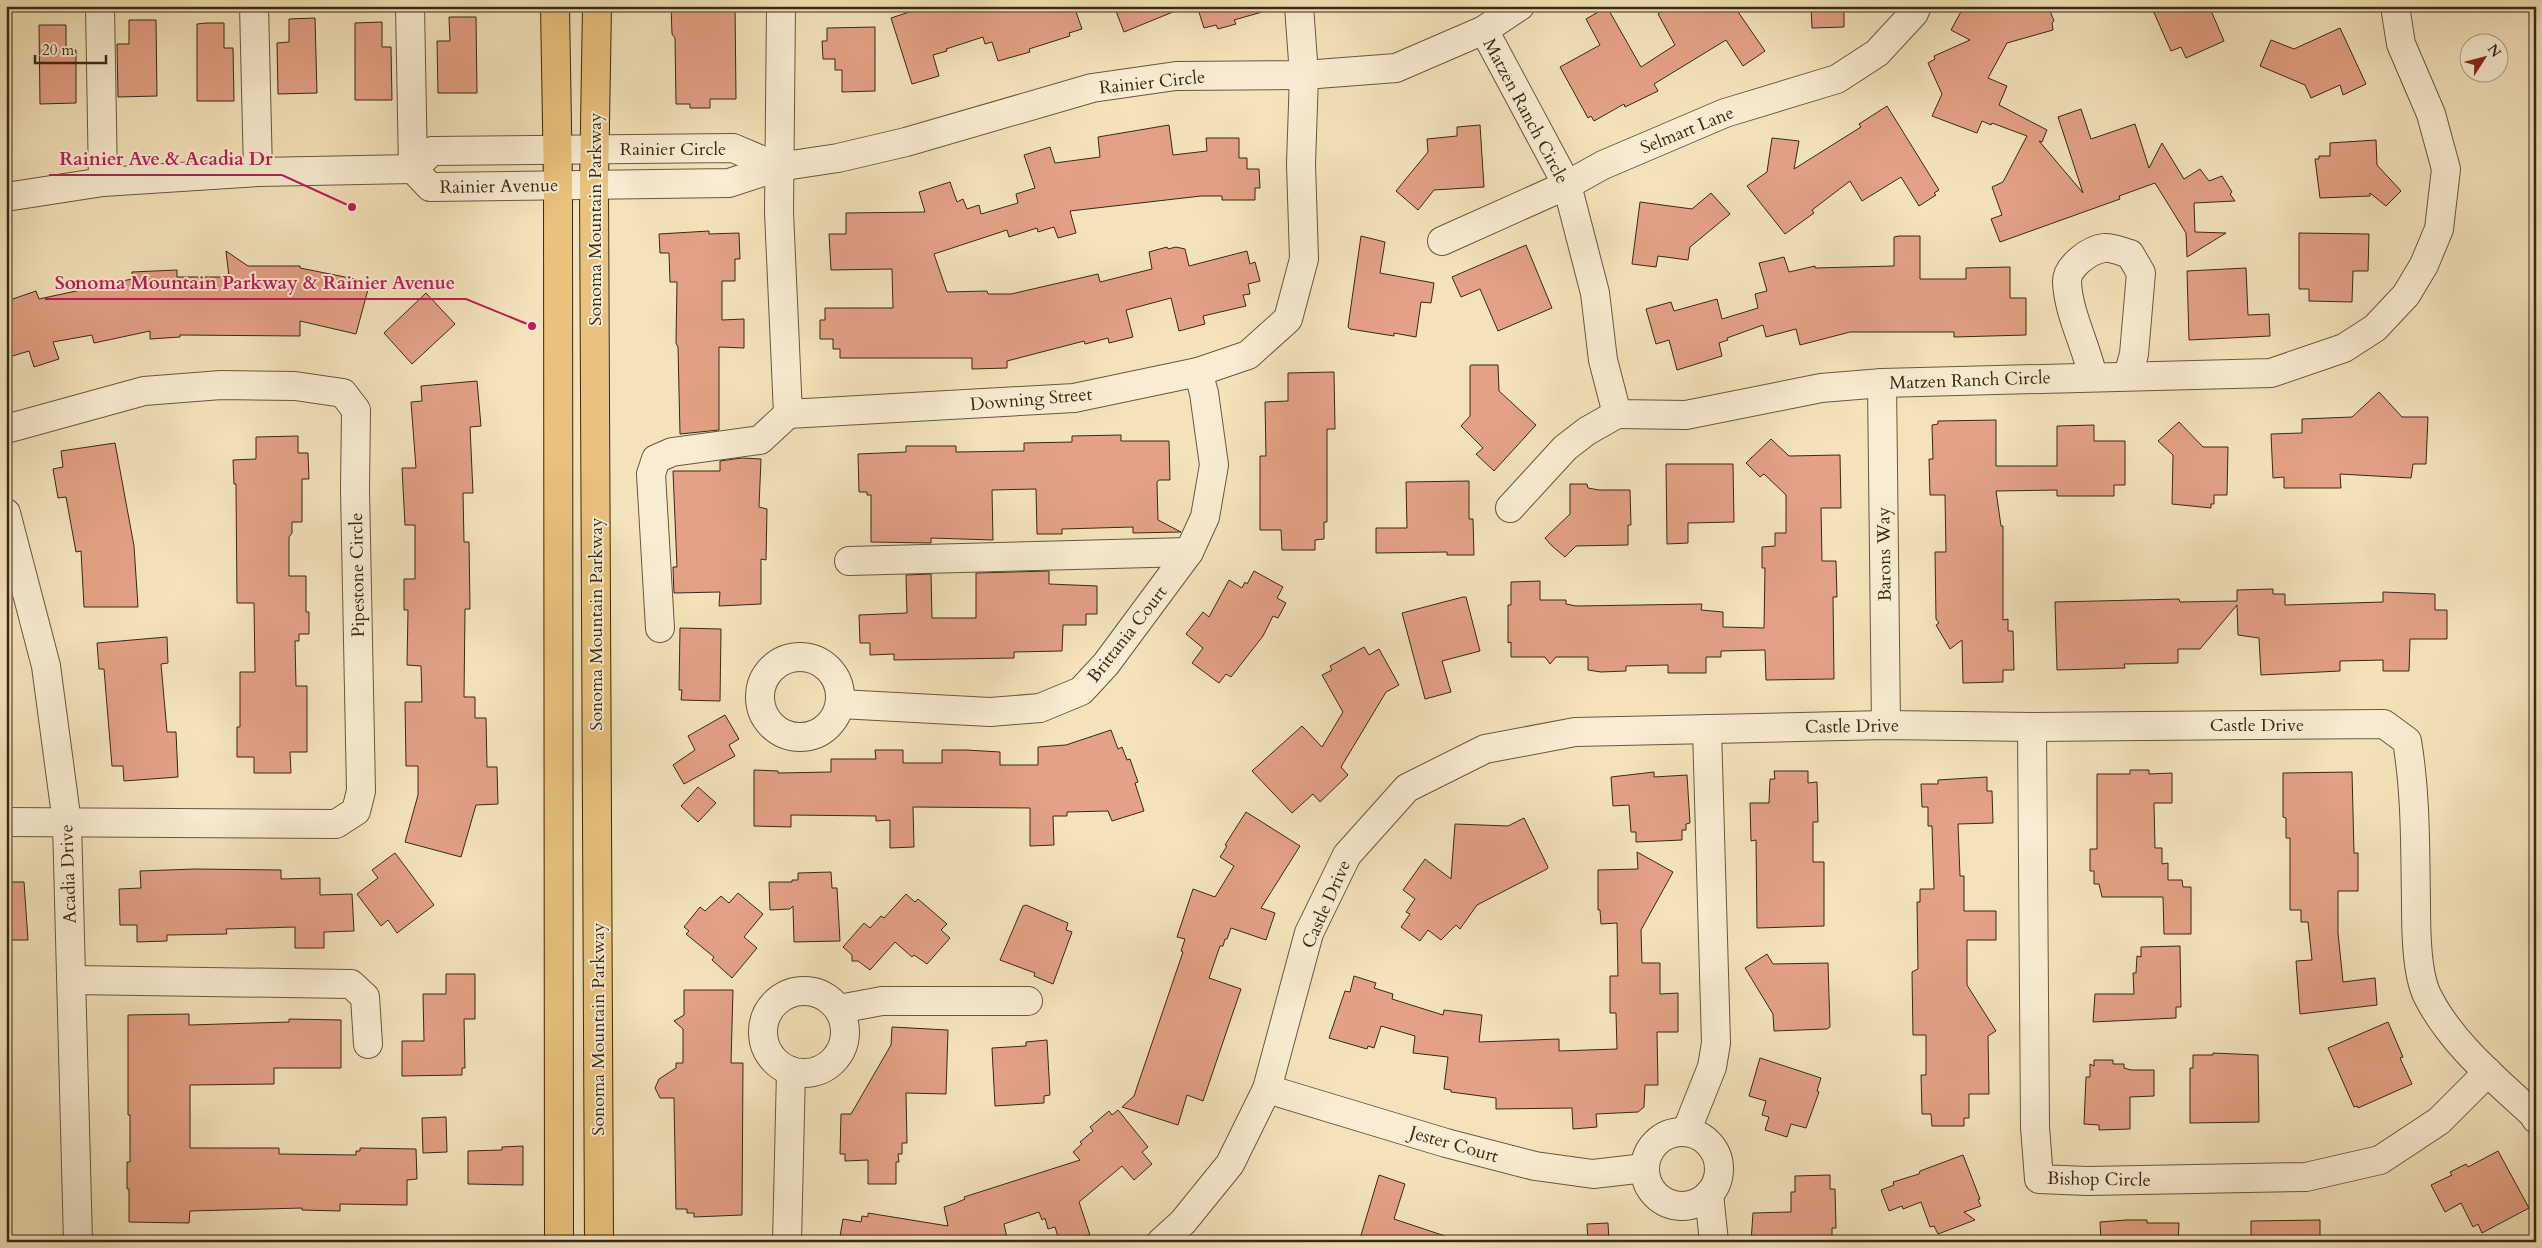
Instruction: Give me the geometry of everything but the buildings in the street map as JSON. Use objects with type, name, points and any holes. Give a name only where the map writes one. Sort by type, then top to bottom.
[{"type":"main road","points":[[555,6],[558,186],[559,1242]]},
{"type":"main road","name":"Sonoma Mountain Parkway","points":[[598,6],[594,185],[599,1242]]},
{"type":"street","points":[[100,6],[103,182]]},
{"type":"street","points":[[254,6],[258,172]]},
{"type":"street","points":[[6,197],[103,182],[258,172],[413,169],[410,6]]},
{"type":"street","points":[[660,628],[651,474],[656,459],[672,452],[760,440],[788,414],[778,167],[781,6]]},
{"type":"street","name":"Downing Street","points":[[788,414],[1074,398],[1198,372],[1248,355],[1288,320],[1304,259],[1300,164],[1304,76],[1299,6]]},
{"type":"street","name":"Rainier Circle","points":[[594,185],[729,183],[778,167],[838,158],[906,142],[1092,88],[1176,76],[1304,76],[1396,68],[1484,30],[1520,6]]},
{"type":"street","name":"Selmart Lane","points":[[1442,241],[1567,185],[1603,165],[1725,113],[1837,79],[1876,53],[1914,13],[1917,6]]},
{"type":"street","name":"Matzen Ranch Circle","points":[[1484,30],[1567,185],[1594,293],[1603,360],[1617,414],[1686,416],[1821,388],[1882,383],[2271,373],[2344,348],[2375,328],[2406,295],[2424,265],[2439,229],[2446,169],[2431,114],[2401,44],[2395,6]]},
{"type":"street","name":"Rainier Circle","points":[[594,150],[733,148],[778,167]]},
{"type":"street","name":"Rainier Avenue","points":[[594,150],[432,151],[413,169],[430,187],[594,185]]},
{"type":"street","points":[[2093,377],[2088,353],[2071,308],[2067,280],[2080,258],[2105,248],[2130,254],[2141,272],[2134,354],[2128,376]]},
{"type":"street","name":"Brittania Court","points":[[840,704],[990,712],[1040,708],[1082,691],[1106,664],[1189,552],[1205,517],[1214,465],[1204,393],[1198,372]]},
{"type":"street","name":"Barons Way","points":[[1882,383],[1886,725]]},
{"type":"street","name":"Pipestone Circle","points":[[6,429],[144,391],[221,385],[295,386],[344,392],[356,410],[355,489],[361,791],[356,811],[336,824],[68,823]]},
{"type":"street","points":[[1510,508],[1564,448],[1586,431],[1617,414]]},
{"type":"street","name":"Acadia Drive","points":[[6,513],[46,666],[68,823],[78,1242]]},
{"type":"street","points":[[849,561],[1189,552]]},
{"type":"street","name":"Castle Drive","points":[[1161,1242],[1183,1222],[1230,1164],[1267,1090],[1309,933],[1347,855],[1407,788],[1484,748],[1575,732],[1886,725],[2032,727],[2384,724],[2407,742],[2413,774],[2417,946],[2426,993],[2446,1024],[2488,1072],[2536,1119]]},
{"type":"street","name":"Bishop Circle","points":[[2032,727],[2035,1127],[2038,1179],[2087,1181],[2306,1177],[2380,1160],[2439,1121],[2488,1072]]},
{"type":"street","points":[[1686,1132],[1712,1067],[1716,1043],[1707,729]]},
{"type":"street","points":[[6,822],[68,823]]},
{"type":"street","points":[[72,980],[351,984],[365,997],[368,1044]]},
{"type":"street","points":[[802,990],[822,994],[839,1009],[846,1032],[843,1046],[838,1056],[821,1070],[807,1073],[791,1071],[778,1065],[771,1057],[763,1037],[764,1022],[768,1011],[782,997],[802,990]]},
{"type":"street","points":[[839,1009],[882,1001],[1028,1001]]},
{"type":"street","points":[[787,1242],[791,1071]]},
{"type":"street","name":"Jester Court","points":[[1267,1090],[1446,1143],[1535,1166],[1592,1174],[1645,1168]]},
{"type":"street","points":[[1686,1132],[1699,1136],[1709,1143],[1718,1158],[1719,1171],[1716,1183],[1709,1194],[1699,1202],[1686,1205],[1673,1204],[1654,1192],[1648,1181],[1645,1168],[1648,1155],[1654,1144],[1665,1136],[1686,1132]]},
{"type":"street","points":[[1709,1194],[1714,1242]]},
{"type":"place","name":"Rainier Ave & Acadia Dr","points":[[352,207]]},
{"type":"place","name":"Sonoma Mountain Parkway & Rainier Avenue","points":[[532,326]]}]
